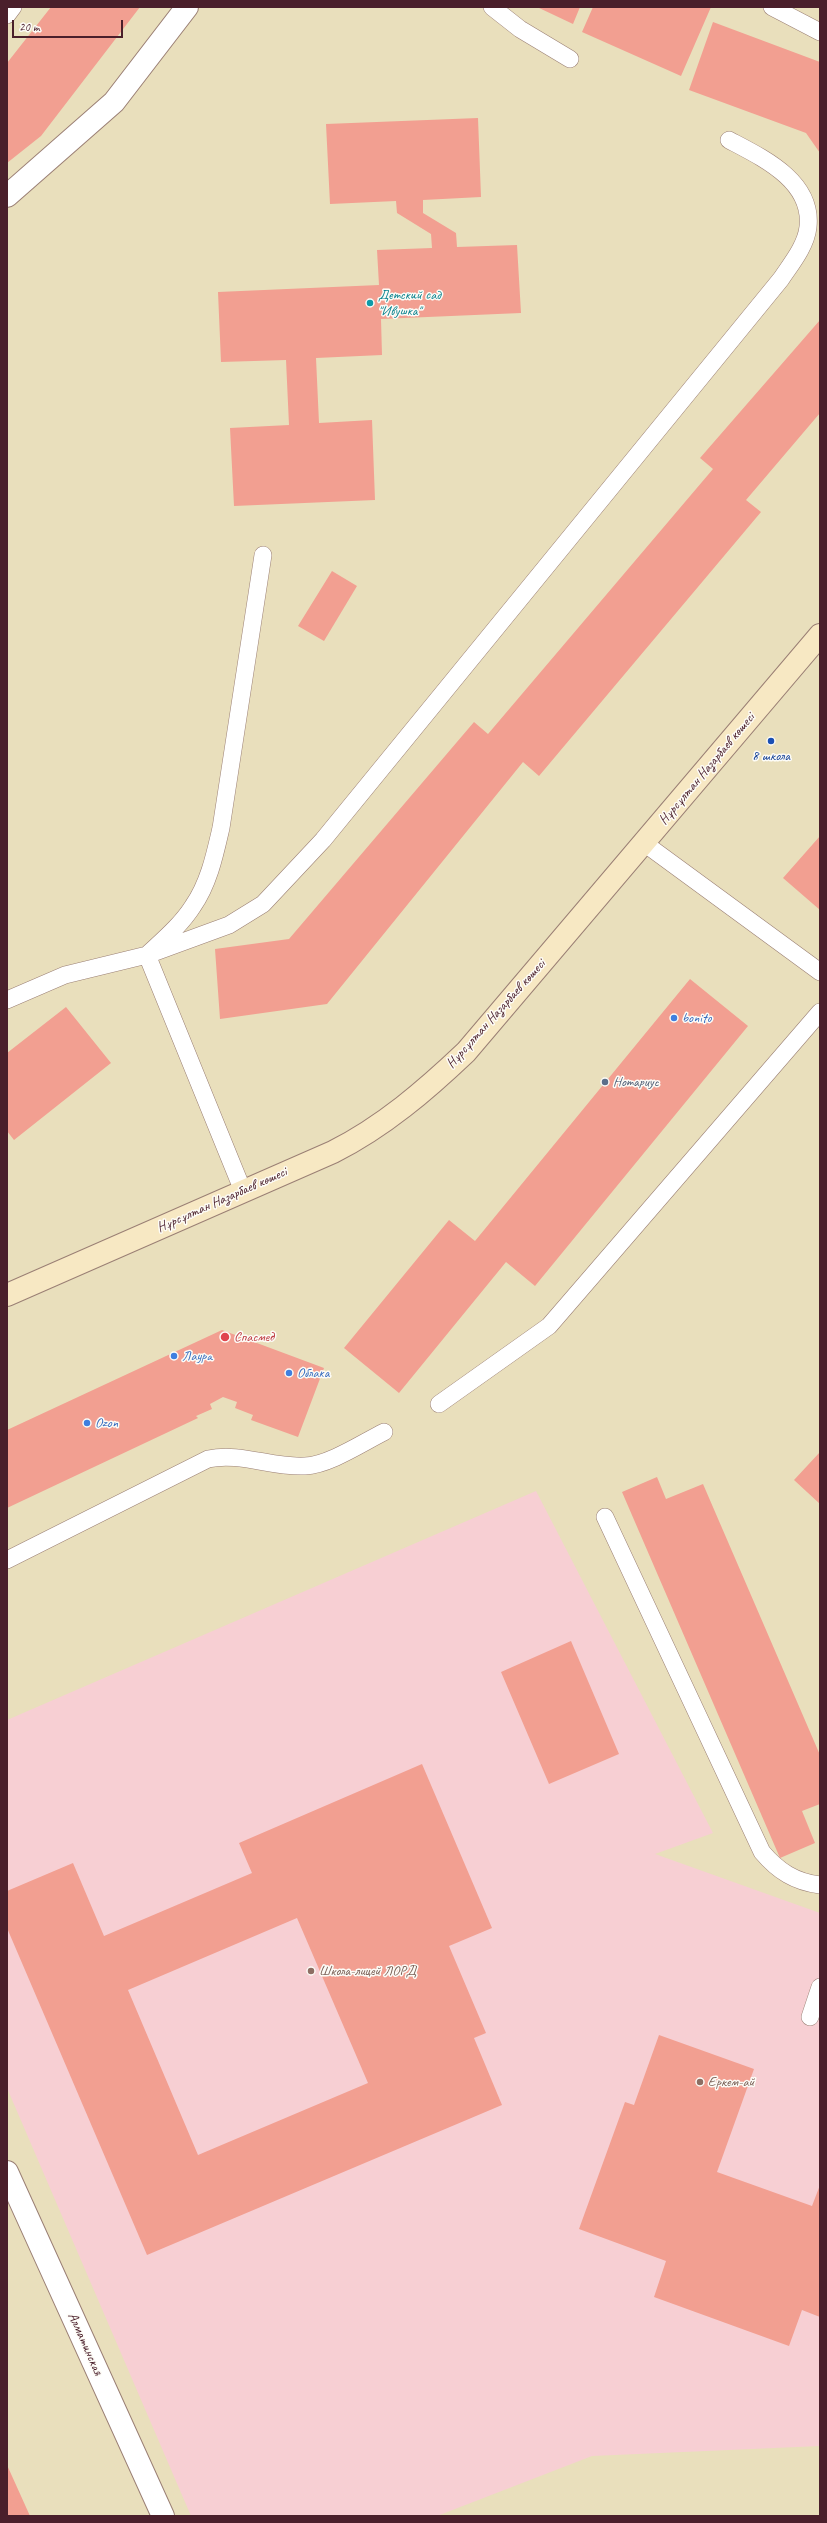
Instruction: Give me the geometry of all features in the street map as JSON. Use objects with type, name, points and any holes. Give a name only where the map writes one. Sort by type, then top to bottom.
[{"type":"main road","name":"Нұрсұлтан Назарбаев көшесі","points":[[7,1295],[352,1143],[408,1104],[439,1078],[466,1052],[820,635]]},
{"type":"street","points":[[7,196],[114,102],[187,7]]},
{"type":"street","name":"Алматинская","points":[[7,2172],[164,2516]]},
{"type":"lane","points":[[7,15],[14,7]]},
{"type":"lane","points":[[492,7],[520,29],[570,59]]},
{"type":"lane","points":[[772,7],[820,32]]},
{"type":"lane","points":[[7,1000],[65,975],[147,955],[229,925],[263,904],[323,840],[781,279],[798,253],[808,228],[807,208],[799,192],[773,164],[729,140]]},
{"type":"lane","points":[[147,955],[172,932],[194,905],[212,866],[221,828],[263,555]]},
{"type":"lane","points":[[644,843],[820,972]]},
{"type":"lane","points":[[147,955],[242,1191]]},
{"type":"lane","points":[[439,1404],[549,1326],[820,1012]]},
{"type":"lane","points":[[7,1560],[208,1459],[236,1456],[292,1465],[319,1464],[384,1432]]},
{"type":"lane","points":[[605,1517],[762,1852],[779,1870],[791,1877],[820,1885]]},
{"type":"lane","points":[[810,2017],[820,1987]]},
{"type":"shaded area","name":"Школа-лицей ЛОРД","points":[[536,1491],[713,1833],[655,1854],[820,1913],[820,2446],[592,2456],[437,2516],[191,2516],[7,2088],[7,1720]]},
{"type":"building","points":[[51,7],[140,7],[41,136],[7,163],[7,63]]},
{"type":"building","points":[[537,7],[580,7],[573,24]]},
{"type":"building","points":[[593,7],[711,7],[681,76],[582,32]]},
{"type":"building","points":[[713,22],[820,62],[820,153],[806,133],[689,90]]},
{"type":"building","name":"Детский сад \"Ивушка\"","points":[[478,118],[481,197],[423,200],[423,213],[456,233],[457,247],[517,245],[521,313],[381,319],[382,355],[316,358],[319,423],[372,420],[375,500],[234,506],[230,428],[289,425],[286,360],[221,362],[218,292],[379,285],[377,250],[432,248],[431,234],[397,213],[396,201],[330,204],[326,124]]},
{"type":"building","points":[[820,320],[820,413],[746,500],[761,512],[539,776],[523,762],[327,1004],[220,1019],[215,949],[289,939],[474,722],[488,734],[713,469],[700,458]]},
{"type":"building","points":[[332,571],[357,586],[324,641],[298,626]]},
{"type":"building","points":[[820,836],[820,910],[783,878]]},
{"type":"building","points":[[690,979],[748,1026],[535,1286],[506,1262],[399,1393],[344,1348],[449,1220],[475,1241]]},
{"type":"building","points":[[66,1007],[111,1063],[14,1140],[7,1131],[7,1053]]},
{"type":"building","points":[[222,1330],[324,1368],[298,1437],[251,1420],[253,1415],[235,1408],[237,1402],[223,1397],[210,1404],[212,1409],[196,1416],[198,1418],[7,1508],[7,1430]]},
{"type":"building","points":[[820,1452],[820,1504],[794,1480]]},
{"type":"building","points":[[657,1477],[666,1499],[703,1484],[820,1755],[820,1804],[802,1811],[815,1843],[780,1858],[622,1492]]},
{"type":"building","points":[[571,1641],[619,1754],[549,1784],[501,1672]]},
{"type":"building","points":[[422,1764],[492,1928],[449,1946],[486,2033],[474,2038],[502,2105],[147,2255],[7,1928],[7,1891],[73,1863],[104,1936],[252,1873],[239,1843]],"holes":[[[297,1918],[368,2083],[198,2155],[128,1990]]]},
{"type":"building","points":[[659,2035],[754,2069],[717,2172],[812,2206],[820,2185],[820,2317],[802,2310],[789,2346],[654,2297],[666,2261],[579,2229],[625,2102],[634,2105]]},
{"type":"building","points":[[7,2465],[30,2516],[7,2516]]},
{"type":"place","name":"Детский сад \"Ивушка\"","points":[[370,303]]},
{"type":"place","name":"8 школа","points":[[771,741]]},
{"type":"place","name":"bonito","points":[[674,1018]]},
{"type":"place","name":"Нотариус","points":[[605,1082]]},
{"type":"place","name":"Спасмед","points":[[225,1337]]},
{"type":"place","name":"Лаура","points":[[174,1356]]},
{"type":"place","name":"Облака","points":[[289,1373]]},
{"type":"place","name":"Ozon","points":[[87,1423]]},
{"type":"place","name":"Школа-лицей ЛОРД","points":[[311,1971]]},
{"type":"place","name":"Еркем-ай","points":[[700,2082]]}]
